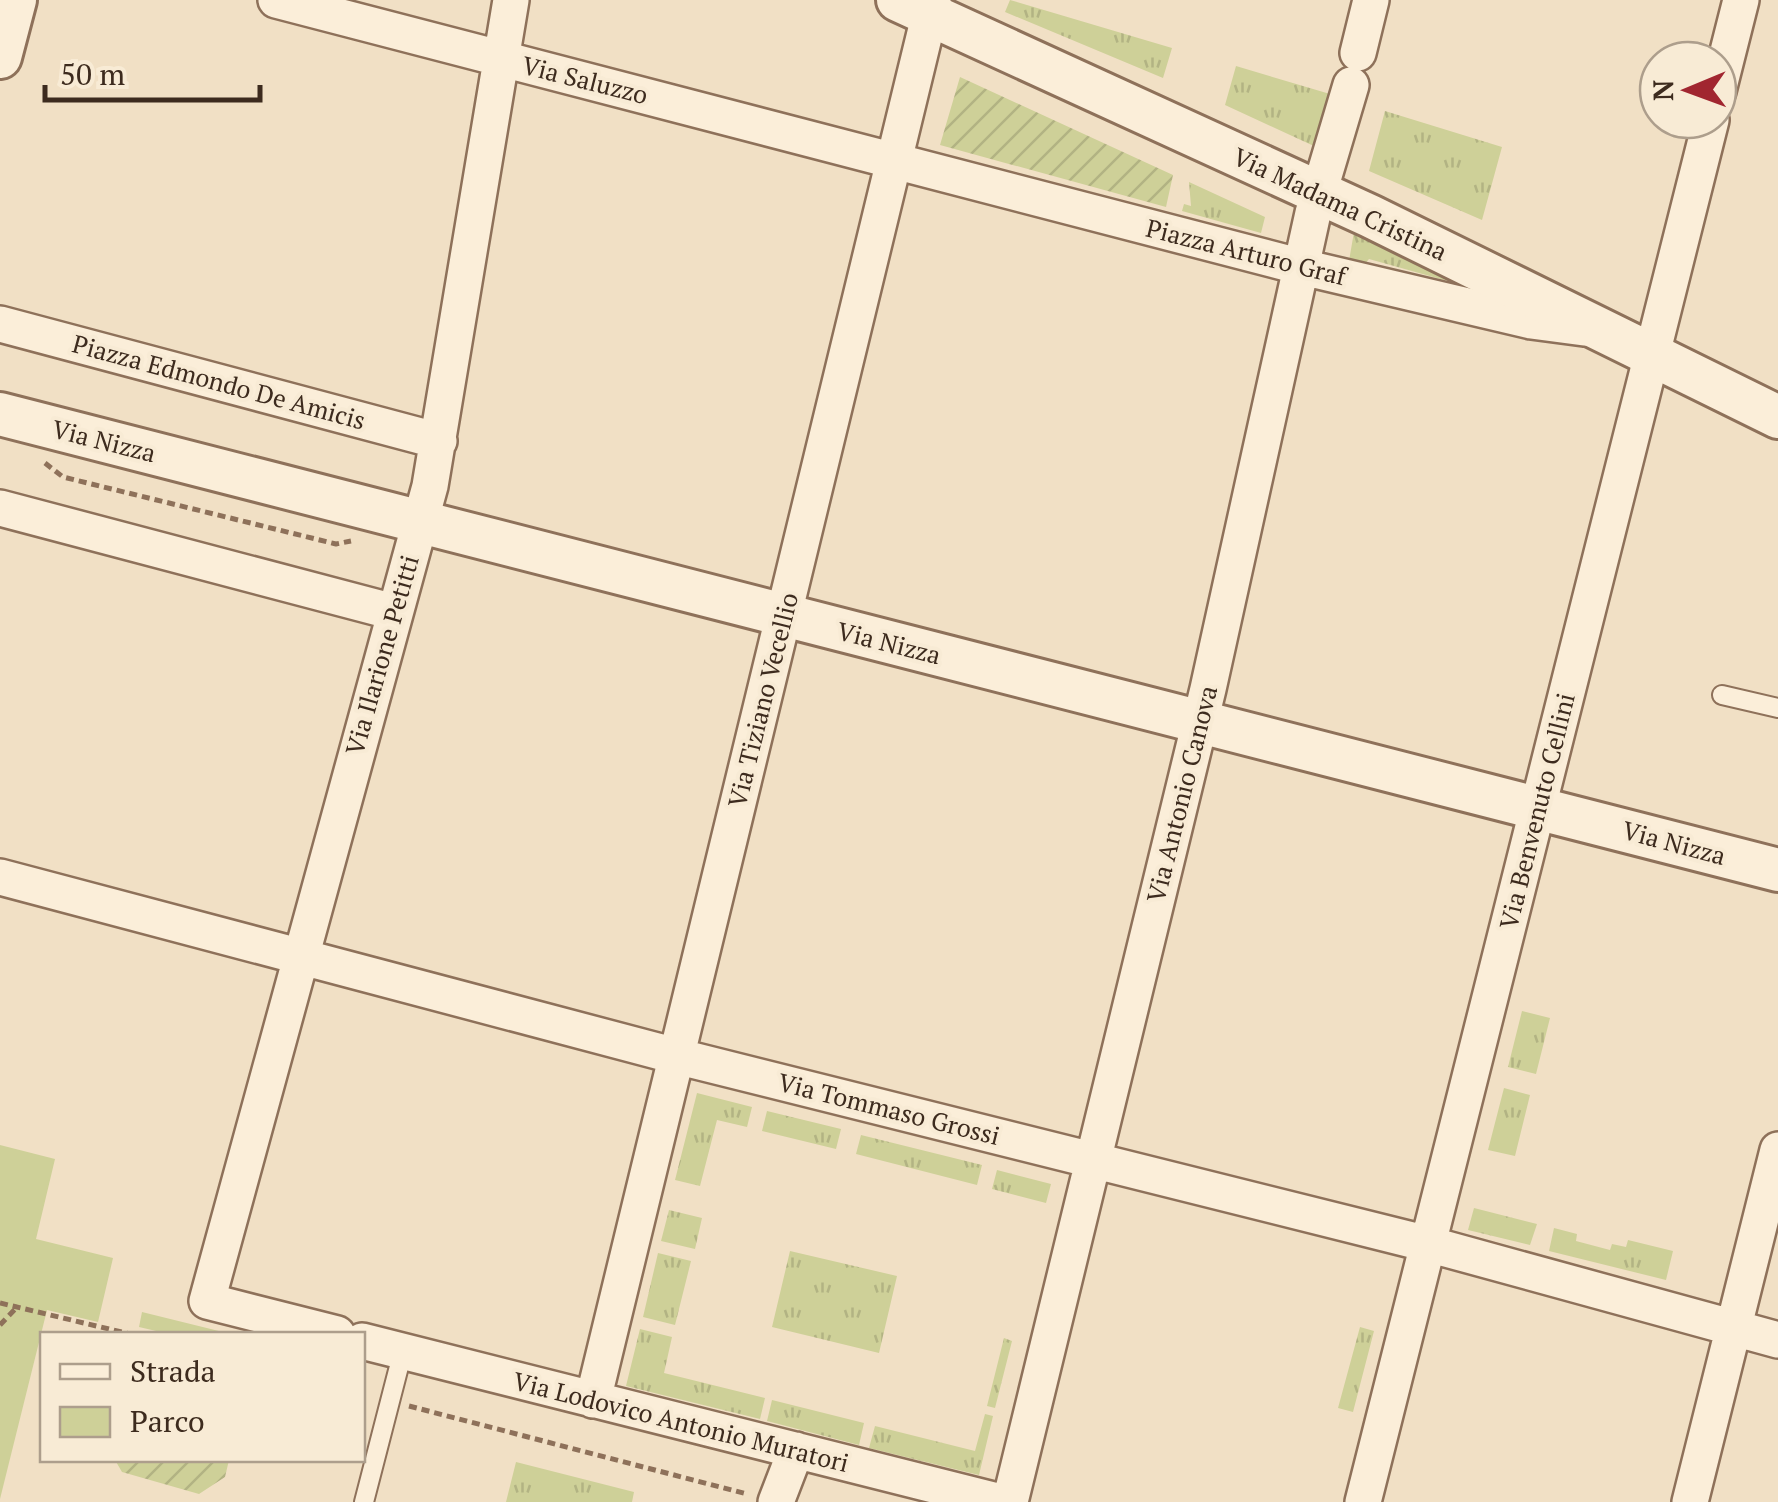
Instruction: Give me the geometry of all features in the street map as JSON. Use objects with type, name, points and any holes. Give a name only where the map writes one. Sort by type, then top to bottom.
[{"type":"street","points":[[0,57],[15,0]]},
{"type":"street","name":"Via Saluzzo","points":[[276,0],[894,159]]},
{"type":"street","name":"Via Ilarione Petitti","points":[[329,1332],[207,1301],[299,953],[420,522],[439,440],[511,0]]},
{"type":"street","name":"Via Antonio Canova","points":[[1010,1502],[1200,722],[1320,192],[1371,0]]},
{"type":"street","points":[[1731,40],[1741,0]]},
{"type":"street","name":"Via Tiziano Vecellio","points":[[593,1400],[894,159],[920,5]]},
{"type":"street","name":"Via Madama Cristina","points":[[920,5],[1320,192],[1778,417]]},
{"type":"street","name":"Via Benvenuto Cellini","points":[[1363,1502],[1705,140]]},
{"type":"street","name":"Piazza Arturo Graf","points":[[894,159],[1302,267],[1531,320],[1601,330]]},
{"type":"street","name":"Piazza Edmondo De Amicis","points":[[0,324],[439,440]]},
{"type":"street","name":"Via Nizza","points":[[0,414],[1778,870]]},
{"type":"street","points":[[0,508],[394,612]]},
{"type":"street","name":"Via Tommaso Grossi","points":[[0,877],[299,953],[676,1056],[1428,1244],[1778,1340]]},
{"type":"street","points":[[1690,1502],[1778,1150]]},
{"type":"street","name":"Via Lodovico Antonio Muratori","points":[[365,1342],[1000,1502]]},
{"type":"street","points":[[776,1502],[796,1450]]},
{"type":"lane","points":[[1722,695],[1778,708]]},
{"type":"lane","points":[[364,1502],[403,1352]]},
{"type":"path","points":[[0,1303],[122,1332]]},
{"type":"path","points":[[0,1325],[18,1306]]},
{"type":"path","points":[[391,1401],[776,1502]]},
{"type":"green space","points":[[1010,0],[1172,48],[1163,78],[1005,12]]},
{"type":"green space","points":[[1236,66],[1330,94],[1316,147],[1225,105]]},
{"type":"green space","points":[[960,77],[1173,175],[1166,207],[940,145]]},
{"type":"green space","points":[[1385,111],[1502,147],[1482,220],[1369,171]]},
{"type":"green space","points":[[1189,182],[1265,217],[1261,233],[1182,211],[1184,204],[1191,206]]},
{"type":"green space","points":[[1355,226],[1469,287],[1369,259],[1364,265],[1349,261]]},
{"type":"green space","points":[[1522,1011],[1550,1018],[1536,1074],[1508,1067]]},
{"type":"green space","points":[[1504,1088],[1530,1095],[1515,1156],[1488,1150]]},
{"type":"green space","points":[[697,1093],[752,1107],[747,1127],[717,1120],[700,1186],[675,1180]]},
{"type":"green space","points":[[767,1111],[841,1129],[836,1149],[762,1131]]},
{"type":"green space","points":[[861,1135],[982,1165],[977,1185],[856,1154]]},
{"type":"green space","points":[[0,1145],[55,1159],[36,1239],[113,1258],[98,1322],[47,1310],[0,1499]]},
{"type":"green space","points":[[997,1170],[1051,1184],[1046,1203],[992,1189]]},
{"type":"green space","points":[[1474,1208],[1537,1224],[1530,1245],[1468,1230]]},
{"type":"green space","points":[[669,1210],[702,1218],[695,1249],[661,1241]]},
{"type":"green space","points":[[1554,1228],[1577,1234],[1576,1241],[1610,1250],[1612,1244],[1626,1247],[1628,1240],[1673,1251],[1666,1280],[1549,1251]]},
{"type":"green space","points":[[790,1251],[897,1276],[879,1353],[772,1327]]},
{"type":"green space","points":[[658,1253],[691,1261],[675,1325],[643,1317]]},
{"type":"green space","points":[[142,1312],[223,1332],[160,1332],[139,1327]]},
{"type":"green space","points":[[1360,1327],[1374,1331],[1353,1412],[1338,1408]]},
{"type":"green space","points":[[640,1329],[672,1337],[664,1373],[765,1398],[760,1419],[626,1386]]},
{"type":"green space","points":[[1004,1338],[1012,1341],[995,1408],[987,1406]]},
{"type":"green space","points":[[772,1400],[864,1423],[859,1445],[767,1421]]},
{"type":"green space","points":[[985,1414],[993,1416],[979,1475],[869,1448],[875,1426],[975,1451]]},
{"type":"green space","points":[[116,1462],[229,1462],[225,1477],[199,1494],[122,1472]]},
{"type":"green space","points":[[516,1462],[634,1492],[632,1502],[506,1502]]}]
